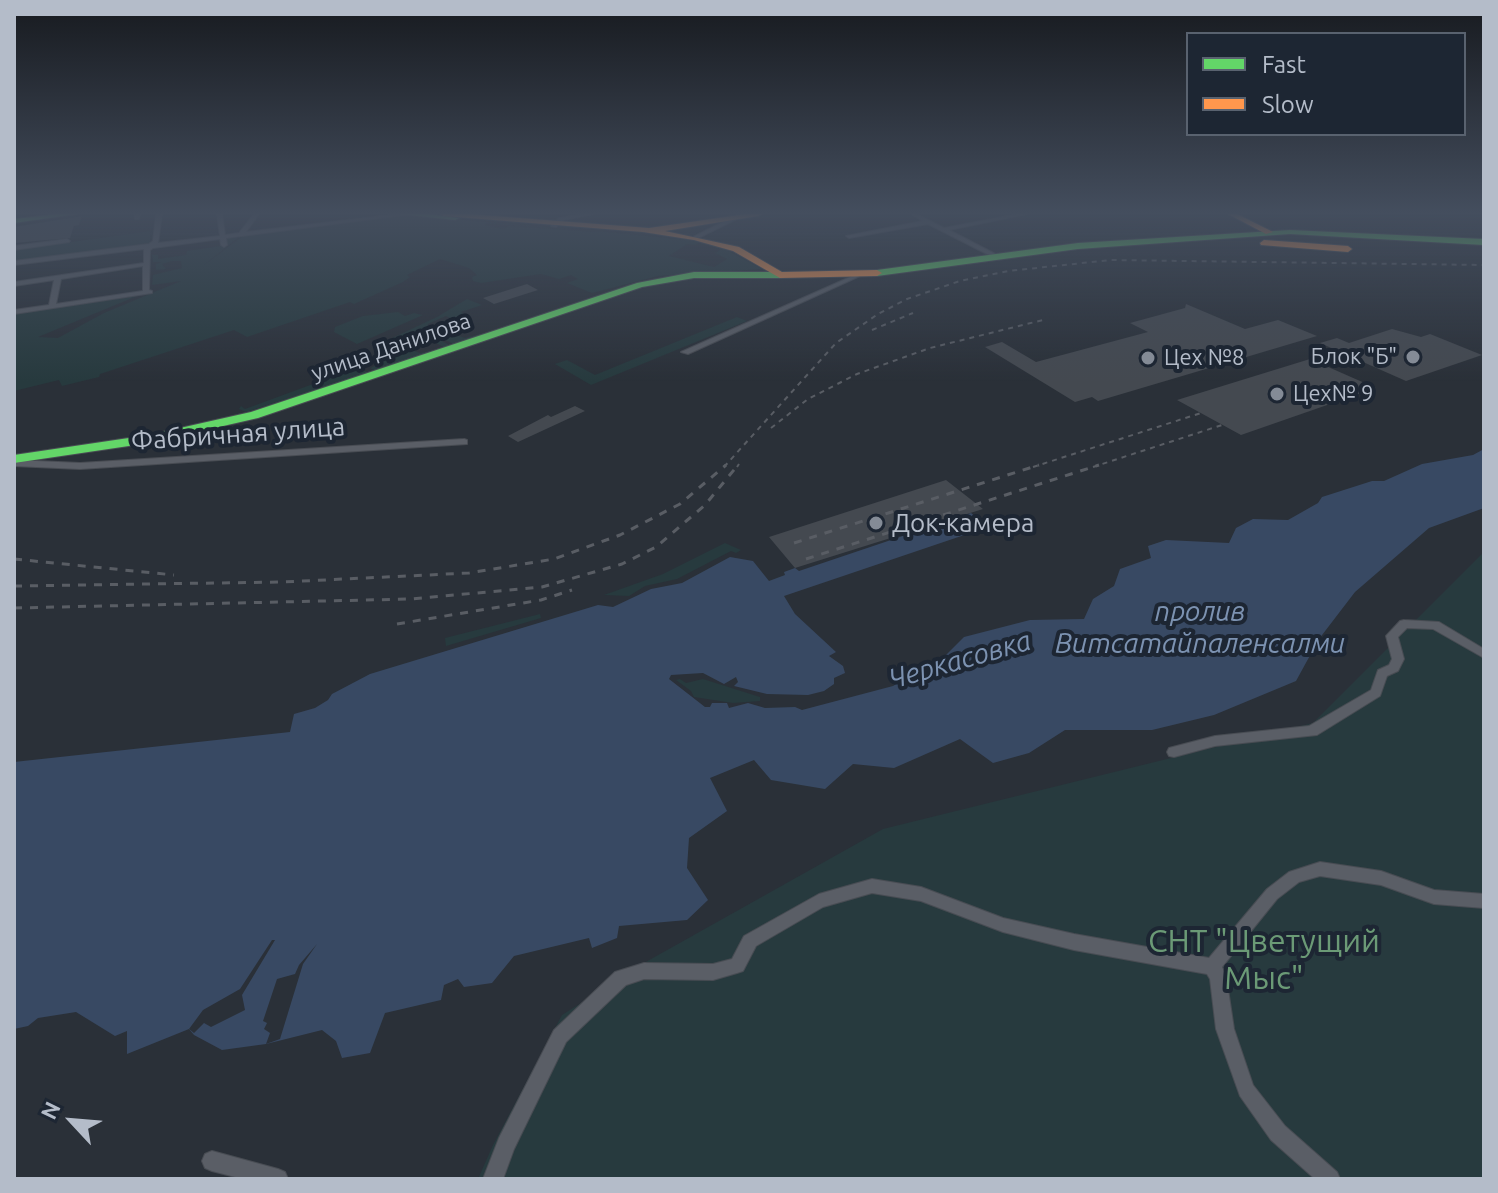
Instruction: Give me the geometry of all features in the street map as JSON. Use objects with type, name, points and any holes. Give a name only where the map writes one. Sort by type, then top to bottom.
[{"type":"main road","points":[[771,270],[780,275]]},
{"type":"main road","name":"улица Данилова","points":[[14,461],[62,459],[284,407],[640,285],[694,275],[859,275],[900,270]]},
{"type":"street","points":[[14,284],[110,270]]},
{"type":"street","points":[[14,312],[148,292],[146,270]]},
{"type":"street","points":[[685,352],[859,275]]},
{"type":"street","points":[[52,306],[58,278]]},
{"type":"street","name":"Фабричная улица","points":[[62,459],[80,466],[464,442]]},
{"type":"street","points":[[1174,752],[1215,741],[1312,731],[1376,693],[1382,673],[1394,668],[1398,659],[1392,636],[1404,624],[1435,625],[1484,654]]},
{"type":"street","points":[[1212,967],[1272,894],[1294,877],[1320,869],[1381,878],[1434,897],[1484,901]]},
{"type":"street","points":[[493,1179],[506,1145],[560,1036],[621,978],[644,971],[713,972],[737,965],[750,941],[819,901],[872,886],[921,894],[1003,925],[1074,942],[1212,967],[1218,976],[1225,1029],[1246,1090],[1278,1133],[1330,1179]]},
{"type":"street","points":[[212,1161],[278,1179]]},
{"type":"green space","points":[[175,270],[418,270],[407,275],[410,277],[403,282],[354,304],[350,302],[247,337],[234,330],[100,374],[99,377],[62,386],[59,380],[14,391],[14,314],[137,296],[38,337],[58,338],[104,313],[181,281],[152,285],[153,275]]},
{"type":"green space","points":[[471,270],[752,270],[658,276],[592,293],[567,283],[578,279],[571,275],[559,279],[541,274],[481,283],[473,281],[472,277],[477,275]]},
{"type":"green space","points":[[467,299],[482,305],[461,312],[471,319],[442,330],[465,338],[488,332],[453,344],[433,333],[438,331],[434,328],[450,321],[446,316],[428,324],[427,331],[394,343],[409,343],[431,335],[449,345],[443,347],[428,338],[404,347],[420,353],[435,350],[375,371],[370,368],[377,365],[374,363],[401,353],[392,347],[381,348],[371,344],[381,339],[386,341]]},
{"type":"green space","points":[[398,312],[405,316],[414,313],[423,315],[357,344],[334,332],[335,327],[363,316]]},
{"type":"green space","points":[[737,317],[747,321],[591,385],[555,364],[567,360],[595,375]]},
{"type":"green space","points":[[353,365],[369,373],[246,412],[239,409],[351,370],[348,367]]},
{"type":"green space","points":[[725,543],[741,550],[736,553],[731,551],[677,579],[645,586],[629,596],[604,595],[663,574]]},
{"type":"green space","name":"СНТ \"Цветущий Мыс\"","points":[[1484,552],[1484,1179],[478,1179],[562,1015],[644,963],[883,829],[1313,723]]},
{"type":"green space","points":[[540,614],[541,618],[446,646],[445,638]]},
{"type":"green space","points":[[703,679],[760,697],[760,701],[733,703],[694,697],[676,680],[686,683]]},
{"type":"water","points":[[1484,449],[1484,508],[1429,528],[1355,592],[1319,639],[1296,681],[1214,715],[1152,730],[1065,730],[1029,753],[993,763],[960,739],[894,768],[853,764],[825,789],[771,780],[754,760],[710,778],[727,811],[689,838],[687,868],[708,900],[687,920],[619,926],[617,938],[592,948],[589,938],[514,956],[492,983],[464,987],[458,979],[444,985],[441,1000],[385,1013],[370,1053],[342,1058],[336,1041],[322,1030],[266,1044],[222,1050],[189,1029],[127,1054],[127,1031],[115,1036],[76,1012],[38,1018],[28,1026],[14,1029],[14,762],[290,732],[294,714],[315,708],[332,694],[370,674],[598,605],[613,607],[651,589],[682,583],[730,557],[753,561],[769,581],[795,568],[799,571],[971,513],[988,527],[784,596],[795,614],[836,652],[829,656],[843,666],[845,673],[834,678],[834,684],[824,691],[808,695],[767,694],[734,686],[738,682],[736,677],[724,684],[703,673],[671,675],[669,679],[705,707],[710,707],[712,703],[727,703],[729,708],[748,703],[765,708],[795,707],[802,710],[893,686],[947,654],[964,637],[1030,620],[1084,619],[1093,599],[1114,586],[1120,569],[1151,558],[1148,546],[1166,540],[1229,543],[1236,528],[1253,519],[1288,520],[1318,503],[1322,497],[1372,481],[1384,481],[1422,464],[1473,455]]},
{"type":"pier","points":[[272,940],[275,940],[242,995],[245,1010],[211,1027],[204,1023],[194,1033],[189,1029],[203,1010],[240,989]]},
{"type":"pier","points":[[317,944],[303,964],[280,1039],[266,1044],[270,1033],[264,1029],[267,1023],[263,1021],[277,979],[295,974]]},
{"type":"building","points":[[527,284],[538,290],[494,304],[483,298]]},
{"type":"building","name":"Цех №8","points":[[1186,304],[1245,329],[1278,320],[1317,336],[1098,401],[1092,397],[1075,402],[985,347],[1002,342],[1036,362],[1148,332],[1130,323],[1185,308]]},
{"type":"building","name":"Блок \"Б\"","points":[[1392,329],[1421,337],[1430,334],[1482,355],[1406,381],[1320,343],[1337,338],[1349,343]]},
{"type":"building","name":"Цех№ 9","points":[[1310,359],[1376,388],[1241,435],[1177,400]]},
{"type":"building","points":[[575,406],[585,411],[518,442],[508,436],[548,415],[551,417]]},
{"type":"building","name":"Док-камера","points":[[946,480],[983,509],[795,568],[769,537]]},
{"type":"railway","points":[[725,466],[836,343],[878,314],[907,299],[960,281],[1020,270]]},
{"type":"railway","points":[[872,330],[913,313]]},
{"type":"railway","points":[[771,428],[808,399],[857,374],[930,348],[1043,320]]},
{"type":"railway","points":[[1033,467],[1201,413]]},
{"type":"railway","points":[[1093,467],[1222,425]]},
{"type":"railway","points":[[14,608],[411,599],[542,587],[622,564],[656,547],[705,505],[738,465]]},
{"type":"railway","points":[[794,543],[1039,465]]},
{"type":"railway","points":[[806,559],[1099,465]]},
{"type":"railway","points":[[14,586],[282,582],[469,573],[554,559],[620,535],[680,504],[725,466]]},
{"type":"railway","points":[[14,559],[174,575]]},
{"type":"railway","points":[[397,624],[541,600],[572,590]]},
{"type":"traffic: fast","points":[[877,273],[902,270]]},
{"type":"traffic: fast","points":[[14,459],[149,439],[254,415],[640,285],[694,275],[780,275]]},
{"type":"traffic: slow","points":[[771,270],[780,275],[877,273]]},
{"type":"place","name":"Блок \"Б\"","points":[[1413,357]]},
{"type":"place","name":"Цех №8","points":[[1148,358]]},
{"type":"place","name":"Цех№ 9","points":[[1277,394]]},
{"type":"place","name":"Док-камера","points":[[876,523]]},
{"type":"water label","name":"пролив Витсатайпаленсалми","points":[[1200,628]]},
{"type":"water label","name":"Черкасовка","points":[[960,660]]}]
